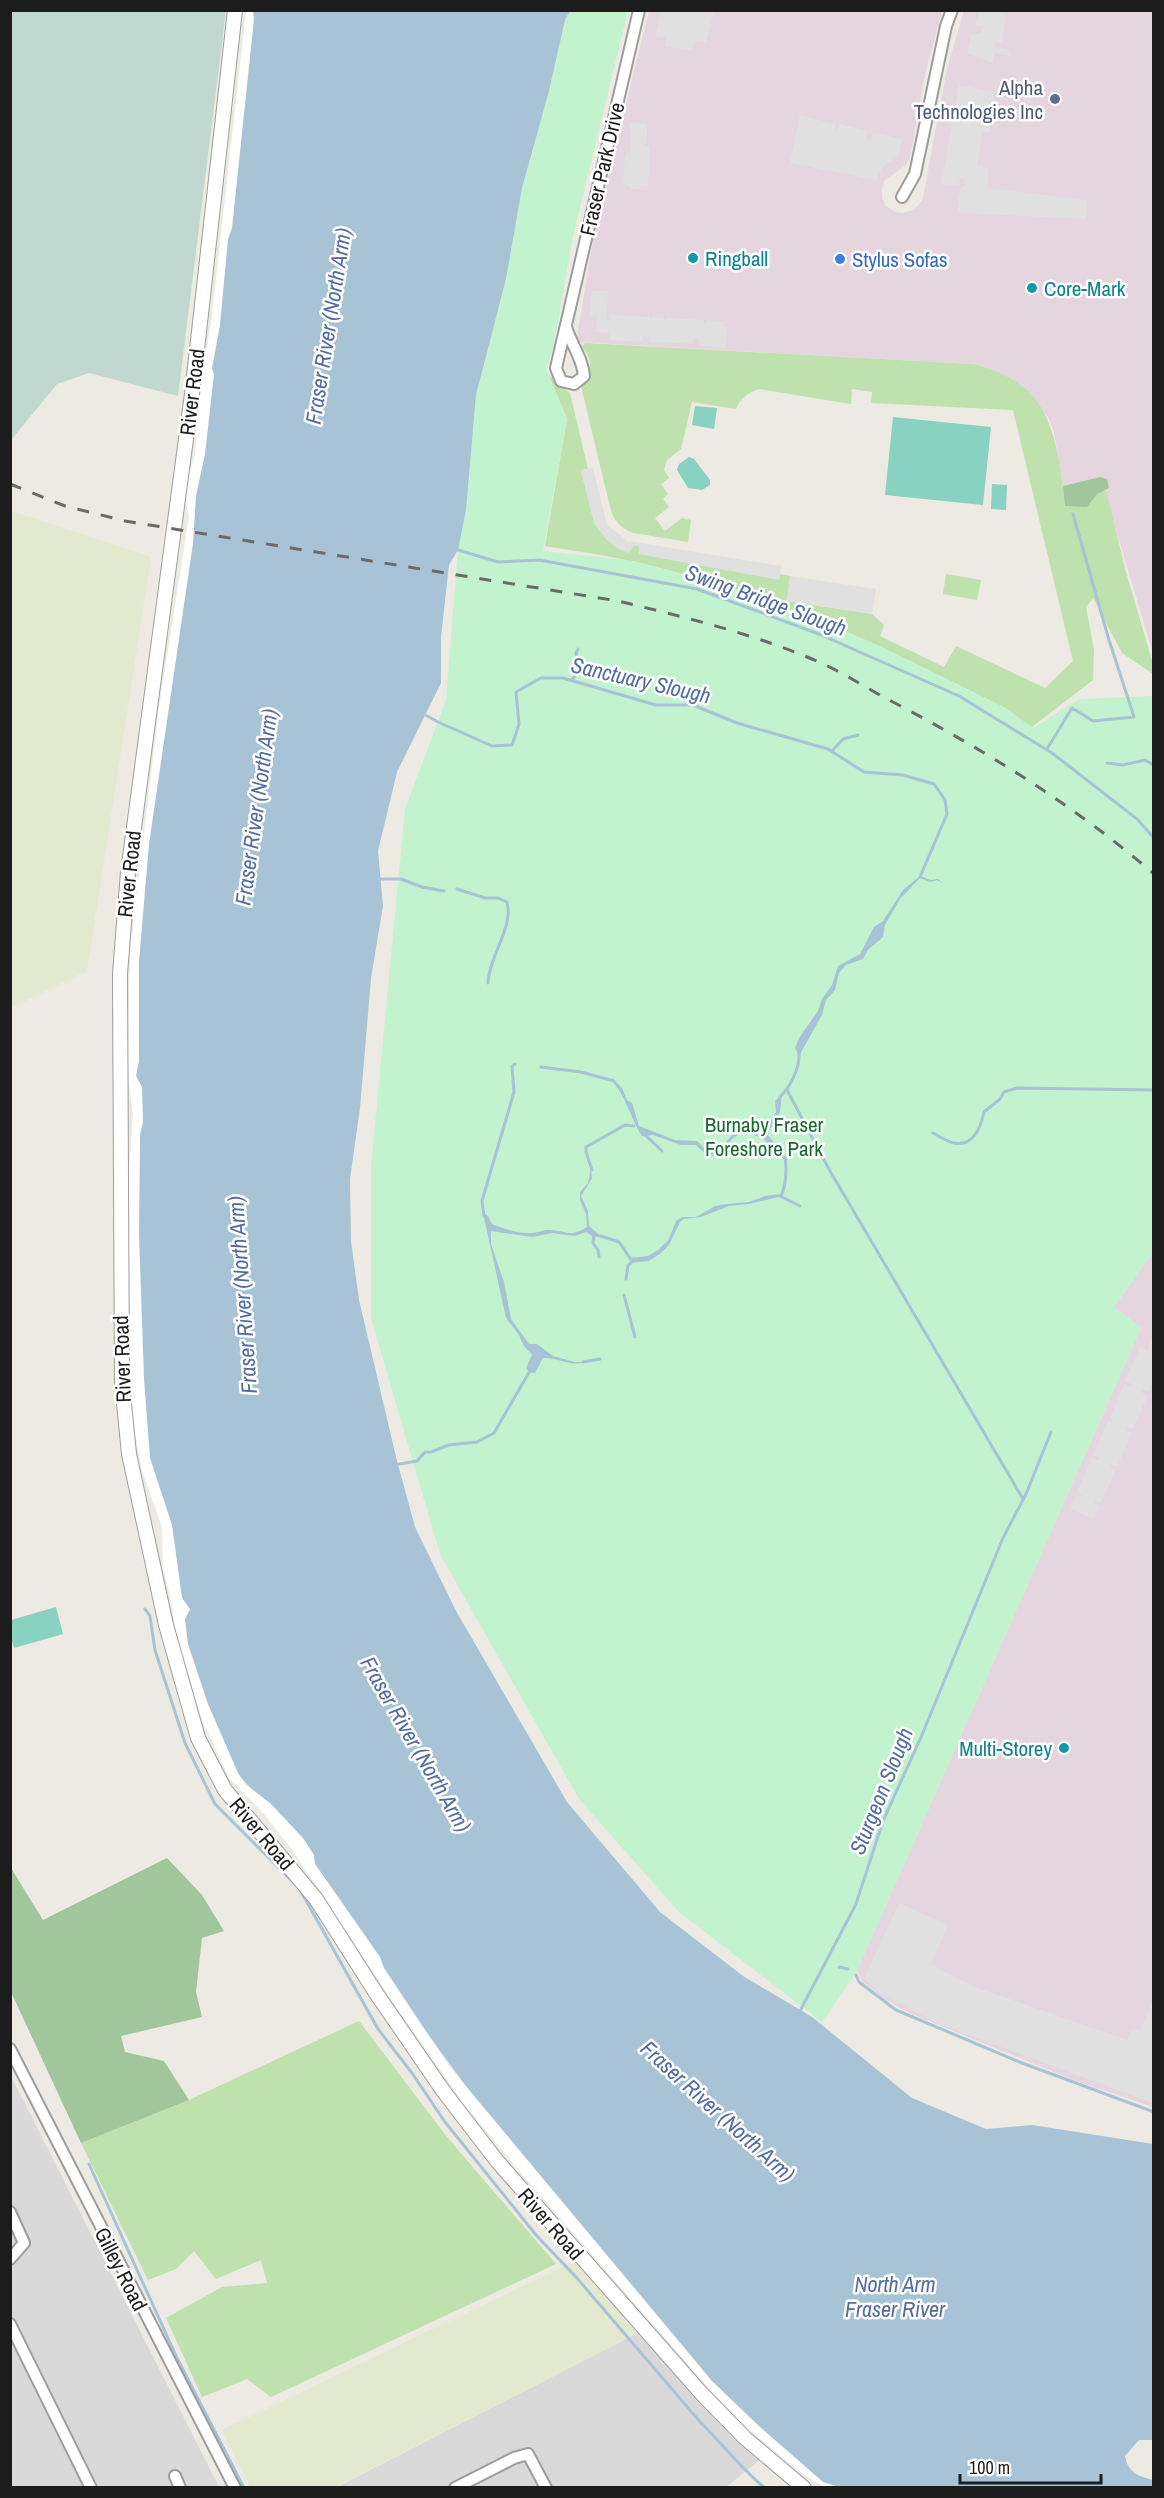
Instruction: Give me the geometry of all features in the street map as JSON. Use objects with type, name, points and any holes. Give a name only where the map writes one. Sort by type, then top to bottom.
[{"type":"street","name":"River Road","points":[[235,10],[192,394],[128,872],[120,974],[122,1383],[129,1454],[166,1625],[198,1738],[225,1790],[316,1899],[375,1993],[444,2092],[497,2162],[702,2394],[744,2438],[804,2487]]},
{"type":"street","name":"Fraser Park Drive","points":[[566,327],[571,345],[583,364],[584,371],[582,380],[569,385],[558,378],[556,368],[639,10]]},
{"type":"street","points":[[902,197],[915,174],[946,26],[952,10]]},
{"type":"street","name":"Gilley Road","points":[[10,2049],[235,2487]]},
{"type":"street","points":[[10,2212],[24,2243],[10,2259]]},
{"type":"street","points":[[10,2324],[91,2487]]},
{"type":"street","points":[[455,2487],[514,2458],[528,2454],[546,2487]]},
{"type":"street","points":[[175,2476],[180,2487]]},
{"type":"shaded area","points":[[11,10],[226,11],[178,396],[89,373],[57,384],[11,440]]},
{"type":"shaded area","points":[[649,11],[942,11],[925,74],[910,158],[906,165],[884,181],[882,188],[882,198],[886,206],[895,212],[903,213],[915,209],[923,199],[947,68],[964,11],[1153,11],[1153,653],[1100,477],[1063,486],[1054,432],[1048,417],[1018,383],[1004,375],[972,364],[576,342],[594,235]]},
{"type":"shaded area","points":[[661,11],[714,11],[706,42],[695,41],[692,51],[665,46],[666,38],[655,36]]},
{"type":"shaded area","points":[[980,11],[999,11],[1006,14],[1002,42],[995,42],[994,47],[1010,50],[1010,56],[994,53],[993,63],[967,53],[971,35],[981,33],[984,27],[975,25]]},
{"type":"shaded area","points":[[959,85],[995,92],[990,132],[983,132],[977,165],[988,168],[988,188],[1087,200],[1086,219],[957,213],[961,186],[965,186],[965,178],[960,178],[959,186],[941,184]]},
{"type":"shaded area","points":[[800,115],[835,124],[835,132],[839,124],[868,131],[866,139],[870,140],[873,132],[902,139],[899,156],[884,165],[876,180],[790,163]]},
{"type":"shaded area","points":[[630,122],[647,125],[647,143],[642,144],[650,146],[648,186],[641,186],[640,189],[630,189],[629,186],[623,185],[625,153],[630,152]]},
{"type":"shaded area","points":[[591,291],[608,291],[607,320],[611,320],[611,315],[650,317],[650,322],[652,317],[664,318],[664,323],[666,318],[703,320],[705,325],[706,320],[724,322],[724,326],[727,327],[726,347],[699,346],[699,339],[693,339],[693,344],[650,342],[649,337],[643,336],[643,342],[609,340],[609,333],[596,332],[597,317],[590,316]]},
{"type":"shaded area","points":[[695,406],[717,408],[714,429],[692,425]]},
{"type":"shaded area","points":[[893,417],[991,427],[983,505],[885,495]]},
{"type":"shaded area","points":[[689,457],[694,459],[710,480],[710,485],[702,490],[688,488],[677,470],[679,464]]},
{"type":"shaded area","points":[[593,468],[607,525],[628,541],[781,566],[779,580],[639,554],[639,547],[634,545],[629,553],[617,548],[595,525],[581,470]]},
{"type":"shaded area","points":[[992,484],[1007,485],[1006,510],[991,509]]},
{"type":"shaded area","points":[[790,576],[876,589],[872,614],[787,601]]},
{"type":"shaded area","name":"Multi-Storey","points":[[1153,1252],[1153,2107],[1076,2081],[907,2012],[863,1982],[857,1971],[1141,1328],[1114,1307]]},
{"type":"shaded area","points":[[1151,1340],[1153,1341],[1153,1382],[1149,1392],[1142,1390],[1142,1393],[1148,1395],[1133,1429],[1126,1427],[1126,1430],[1132,1433],[1117,1467],[1110,1465],[1116,1470],[1101,1503],[1095,1500],[1094,1502],[1100,1506],[1094,1519],[1070,1509],[1076,1495],[1084,1497],[1077,1492],[1092,1458],[1099,1460],[1093,1455],[1108,1421],[1115,1423],[1110,1418],[1124,1384],[1131,1387],[1131,1384],[1125,1381],[1140,1347],[1147,1351]]},
{"type":"shaded area","points":[[56,1607],[63,1634],[14,1648],[11,1637],[11,1620]]},
{"type":"shaded area","points":[[899,1903],[948,1925],[931,1965],[975,1987],[1127,2040],[1133,2028],[1140,2031],[1151,2004],[1153,2005],[1153,2103],[939,2024],[882,1995],[864,1979]]},
{"type":"shaded area","points":[[11,2076],[219,2487],[11,2487]]},
{"type":"shaded area","points":[[640,2332],[761,2459],[726,2487],[335,2488]]},
{"type":"green space","name":"Burnaby Fraser Foreshore Park","points":[[570,11],[628,11],[573,236],[553,349],[546,368],[567,418],[543,551],[634,561],[739,590],[880,646],[1006,708],[1033,728],[1079,699],[1153,696],[1153,1252],[1114,1307],[1141,1328],[857,1971],[822,2022],[679,1912],[579,1799],[440,1554],[371,1318],[371,1167],[405,809],[446,700],[458,550],[466,510],[476,395],[506,279],[522,188],[549,91],[565,20]]},
{"type":"green space","points":[[585,343],[972,364],[999,373],[1020,384],[1035,399],[1046,416],[1058,457],[1066,506],[1106,490],[1126,572],[1153,664],[1153,674],[1122,653],[1093,598],[1086,607],[1094,650],[1093,680],[1032,727],[979,695],[889,651],[783,606],[673,571],[612,557],[545,546],[567,419],[547,378],[550,376],[570,393],[588,469],[581,470],[595,525],[634,545],[779,579],[780,574],[790,576],[787,601],[872,614],[884,625],[880,636],[944,667],[956,646],[1045,688],[1073,661],[1013,410],[871,403],[872,392],[852,389],[851,404],[759,389],[745,396],[736,409],[692,402],[681,449],[667,460],[664,470],[669,478],[661,484],[668,494],[663,499],[669,507],[655,518],[665,531],[682,518],[691,520],[688,542],[634,533],[617,522],[613,515],[581,386],[590,371],[590,361],[581,347]]},
{"type":"green space","points":[[1100,477],[1107,479],[1109,488],[1097,494],[1087,507],[1065,506],[1063,486]]},
{"type":"green space","points":[[11,511],[151,557],[87,971],[11,1008]]},
{"type":"green space","points":[[946,574],[981,580],[977,600],[943,594]]},
{"type":"green space","points":[[167,1858],[202,1895],[224,1931],[202,1938],[196,1992],[202,2017],[121,2036],[125,2052],[164,2061],[189,2100],[81,2143],[11,1992],[11,1868],[43,1920]]},
{"type":"green space","points":[[359,2021],[447,2137],[556,2264],[271,2397],[247,2379],[202,2397],[166,2318],[222,2287],[267,2283],[261,2260],[216,2279],[194,2251],[176,2269],[148,2280],[81,2143],[189,2100]]},
{"type":"green space","points":[[577,2260],[640,2332],[335,2487],[250,2487],[222,2430]]},
{"type":"water","name":"North Arm Fraser River","points":[[251,11],[570,11],[565,20],[549,91],[522,188],[506,279],[476,395],[466,510],[458,550],[449,565],[441,637],[441,683],[397,772],[378,851],[383,906],[371,978],[360,1108],[350,1179],[351,1241],[359,1300],[415,1527],[456,1611],[567,1802],[660,1912],[743,1976],[812,2017],[912,2098],[986,2129],[1032,2125],[1153,2144],[1153,2440],[1139,2440],[1125,2456],[1131,2470],[1153,2480],[1153,2487],[829,2488],[820,2484],[700,2374],[538,2184],[424,2029],[278,1818],[226,1761],[196,1684],[177,1607],[168,1525],[146,1461],[136,1376],[133,990],[143,868],[178,607]]},
{"type":"water","points":[[920,876],[931,880],[938,879],[944,884],[937,880],[930,882],[920,878],[900,899],[885,925],[883,937],[868,950],[863,959],[846,965],[839,973],[835,990],[826,1000],[822,1015],[799,1056],[795,1048],[799,1038],[818,1011],[822,999],[832,985],[838,966],[860,954],[874,927],[883,921],[903,890]]},
{"type":"water","points":[[613,1079],[622,1088],[627,1100],[632,1103],[639,1126],[675,1140],[697,1141],[708,1152],[718,1150],[739,1130],[749,1129],[762,1134],[776,1112],[775,1101],[782,1094],[780,1112],[767,1134],[788,1159],[785,1161],[764,1139],[747,1132],[739,1134],[718,1154],[712,1155],[705,1153],[696,1145],[681,1145],[653,1135],[642,1136],[621,1093],[611,1080]]},
{"type":"water","points":[[591,1168],[592,1178],[581,1196],[588,1211],[589,1226],[603,1238],[586,1232],[575,1236],[552,1233],[533,1237],[491,1231],[491,1244],[504,1282],[511,1319],[529,1344],[537,1344],[553,1356],[575,1362],[585,1362],[574,1363],[543,1358],[535,1373],[529,1372],[526,1368],[532,1355],[506,1318],[483,1213],[488,1216],[492,1224],[517,1232],[533,1233],[553,1230],[571,1233],[581,1231],[587,1227],[580,1192],[588,1183]]},
{"type":"water","points":[[779,1194],[783,1196],[729,1206],[701,1217],[684,1219],[680,1222],[669,1245],[661,1253],[649,1261],[631,1263],[632,1258],[648,1256],[658,1250],[669,1239],[676,1221],[682,1217],[696,1217],[715,1206],[749,1202]]},
{"type":"pier","points":[[246,11],[253,11],[254,19],[232,228],[228,239],[220,325],[212,368],[214,374],[205,454],[196,496],[193,543],[149,844],[139,961],[139,1061],[136,1076],[142,1087],[143,1122],[140,1135],[139,1235],[144,1379],[150,1458],[172,1525],[182,1598],[190,1609],[185,1619],[188,1644],[208,1704],[238,1773],[245,1784],[270,1803],[303,1838],[314,1855],[315,1864],[380,1957],[384,1968],[449,2066],[712,2381],[823,2482],[839,2487],[824,2487],[800,2472],[753,2433],[713,2393],[526,2179],[465,2105],[394,2004],[293,1851],[265,1815],[230,1779],[202,1720],[177,1638],[163,1569],[162,1527],[142,1471],[133,1424],[128,1305],[129,1170],[133,1114],[128,1053],[130,950],[159,708],[189,516],[186,503],[189,475],[195,455],[201,385],[212,315]]},
{"type":"waterway","points":[[1047,749],[1072,708],[1093,721],[1134,717],[1073,514]]},
{"type":"waterway","name":"Swing Bridge Slough","points":[[455,549],[498,562],[539,560],[697,589],[819,634],[959,696],[1052,753],[1137,819],[1154,838]]},
{"type":"waterway","points":[[572,680],[579,670],[576,653],[578,649]]},
{"type":"waterway","name":"Sanctuary Slough","points":[[422,713],[492,746],[512,745],[519,724],[516,692],[541,678],[563,678],[656,705],[693,705],[737,723],[828,749],[864,772],[903,775],[934,784],[945,800],[947,814],[920,877]]},
{"type":"waterway","points":[[832,751],[843,739],[858,735]]},
{"type":"waterway","points":[[1107,763],[1123,765],[1145,760],[1154,765]]},
{"type":"waterway","points":[[378,879],[401,879],[422,887],[444,891]]},
{"type":"waterway","points":[[457,889],[507,902],[507,921],[492,962],[488,983]]},
{"type":"waterway","points":[[780,1097],[794,1077],[799,1053]]},
{"type":"waterway","points":[[484,1216],[482,1201],[514,1092],[512,1066],[515,1064]]},
{"type":"waterway","points":[[541,1067],[581,1072],[614,1081]]},
{"type":"waterway","points":[[933,1133],[951,1142],[967,1142],[978,1129],[984,1112],[1000,1099],[1004,1092],[1017,1088],[1154,1090]]},
{"type":"waterway","points":[[787,1090],[830,1171],[1023,1499]]},
{"type":"waterway","points":[[592,1170],[586,1147],[625,1125],[634,1126]]},
{"type":"waterway","points":[[643,1133],[662,1151]]},
{"type":"waterway","points":[[781,1196],[786,1177],[785,1158]]},
{"type":"waterway","points":[[780,1196],[800,1206]]},
{"type":"waterway","points":[[594,1235],[593,1243],[598,1250],[599,1257]]},
{"type":"waterway","points":[[601,1236],[619,1242],[632,1261]]},
{"type":"waterway","points":[[626,1279],[628,1266],[634,1259]]},
{"type":"waterway","points":[[624,1295],[635,1337]]},
{"type":"waterway","points":[[583,1362],[600,1359]]},
{"type":"waterway","points":[[394,1465],[417,1461],[425,1452],[449,1445],[477,1442],[494,1433],[531,1369]]},
{"type":"waterway","name":"Sturgeon Slough","points":[[800,2011],[856,1904],[883,1821],[922,1735],[1003,1538],[1026,1494],[1051,1432]]},
{"type":"waterway","points":[[145,1609],[150,1616],[155,1650],[185,1743],[215,1804],[299,1888],[378,2029],[412,2073],[445,2122],[536,2235],[576,2277],[701,2423],[765,2488]]},
{"type":"waterway","points":[[839,1967],[848,1969]]},
{"type":"waterway","points":[[856,1975],[859,1982],[896,2010],[1022,2063],[1154,2112]]},
{"type":"waterway","points":[[89,2164],[177,2358],[244,2488]]},
{"type":"railway","points":[[10,484],[65,506],[125,521],[618,601],[747,635],[797,653],[839,672],[995,760],[1061,802],[1154,874]]},
{"type":"place","name":"Alpha Technologies Inc","points":[[1055,99]]},
{"type":"place","name":"Ringball","points":[[693,258]]},
{"type":"place","name":"Stylus Sofas","points":[[840,259]]},
{"type":"place","name":"Core-Mark","points":[[1032,288]]},
{"type":"place","name":"Multi-Storey","points":[[1064,1748]]},
{"type":"water label","name":"Fraser River (North Arm)","points":[[328,326]]},
{"type":"water label","name":"Fraser River (North Arm)","points":[[256,807]]},
{"type":"water label","name":"Fraser River (North Arm)","points":[[242,1295]]},
{"type":"water label","name":"Fraser River (North Arm)","points":[[416,1744]]},
{"type":"water label","name":"Fraser River (North Arm)","points":[[718,2111]]}]
